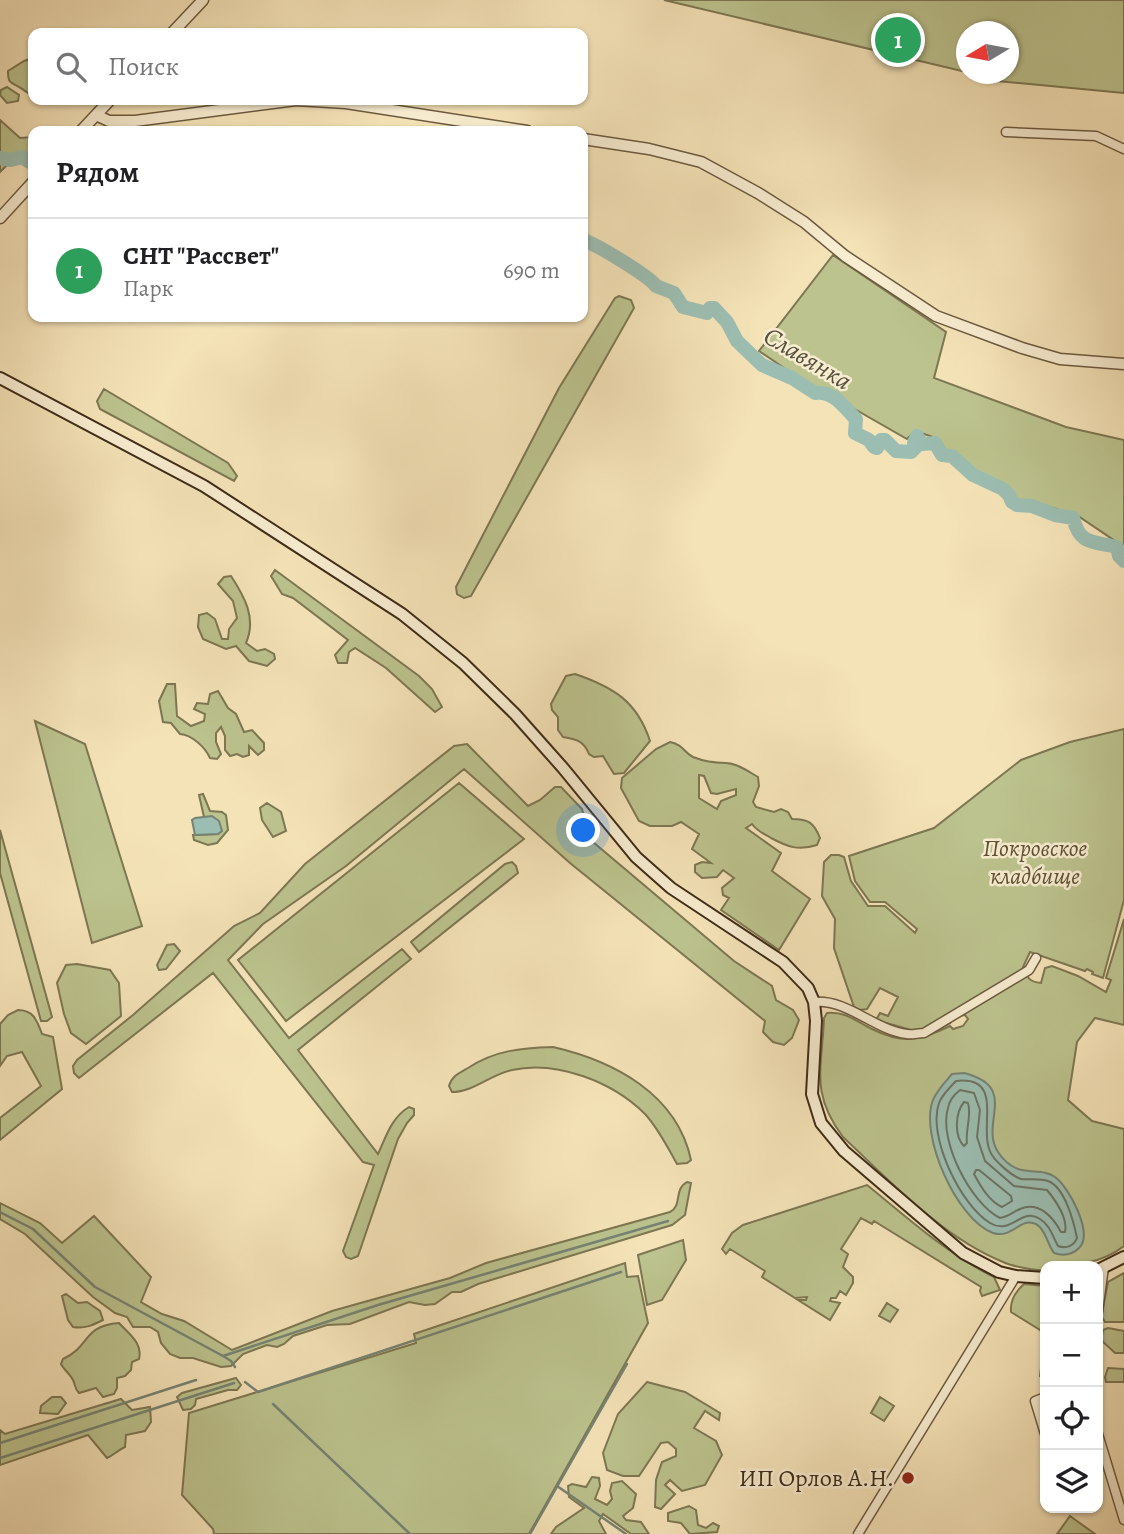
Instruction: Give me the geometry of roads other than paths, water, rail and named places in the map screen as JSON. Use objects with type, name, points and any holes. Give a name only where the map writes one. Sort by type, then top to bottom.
[{"type":"main road","points":[[0,378],[204,486],[402,614],[463,663],[515,714],[636,857],[671,888],[783,962],[808,988],[814,1002],[816,1021],[812,1094],[821,1123],[830,1134],[862,1168],[954,1246],[983,1265],[1016,1276],[1040,1278]]},
{"type":"main road","points":[[1103,1267],[1124,1256]]},
{"type":"street","points":[[177,28],[203,0]]},
{"type":"street","points":[[86,126],[105,105]]},
{"type":"street","points":[[96,115],[109,121],[135,121],[258,105]]},
{"type":"street","points":[[359,105],[495,126]]},
{"type":"street","points":[[1006,132],[1096,136],[1124,149]]},
{"type":"street","points":[[588,140],[649,149],[701,162],[792,215],[845,256],[936,316],[1060,359],[1124,364]]},
{"type":"street","points":[[0,218],[28,188]]},
{"type":"street","points":[[814,1002],[829,1001],[907,1034],[924,1033],[1029,970],[1036,958]]},
{"type":"street","points":[[858,1534],[1016,1276]]},
{"type":"street","points":[[1040,1400],[1035,1401],[1040,1418]]},
{"type":"street","points":[[1103,1450],[1124,1520]]},
{"type":"water","points":[[212,816],[219,821],[222,831],[218,834],[195,835],[192,820]]},
{"type":"water","points":[[964,1073],[981,1079],[990,1087],[995,1107],[993,1141],[1005,1161],[1020,1169],[1049,1174],[1067,1190],[1078,1211],[1084,1232],[1083,1241],[1073,1252],[1064,1255],[1054,1253],[1043,1231],[1033,1223],[1005,1233],[993,1233],[966,1212],[955,1194],[936,1154],[930,1115],[933,1100],[942,1086],[952,1074]]},
{"type":"waterway","name":"Славянка","points":[[0,158],[11,160],[22,157],[28,161]]},
{"type":"waterway","name":"Славянка","points":[[588,242],[622,261],[656,286],[674,293],[683,307],[707,313],[710,308],[714,308],[727,322],[737,341],[762,365],[792,378],[815,393],[827,394],[838,400],[856,419],[855,433],[869,440],[874,447],[877,448],[881,440],[885,440],[896,451],[911,452],[916,447],[914,443],[917,436],[922,444],[935,443],[942,455],[952,456],[973,475],[1003,489],[1017,505],[1032,506],[1055,515],[1073,518],[1083,537],[1117,547],[1119,556],[1124,561]]},
{"type":"waterway","points":[[933,1032],[950,1023]]},
{"type":"waterway","points":[[0,1212],[33,1229],[95,1287],[223,1356],[235,1367]]},
{"type":"waterway","points":[[223,1356],[378,1305],[668,1221]]},
{"type":"waterway","points":[[245,1382],[258,1392],[621,1272]]},
{"type":"waterway","points":[[530,1534],[627,1364]]},
{"type":"waterway","points":[[0,1443],[196,1380]]},
{"type":"waterway","points":[[0,1458],[234,1383]]},
{"type":"waterway","points":[[273,1404],[410,1534]]},
{"type":"waterway","points":[[557,1486],[626,1534]]},
{"type":"place","name":"СНТ \"Рассвет\"","points":[[898,40]]},
{"type":"place","name":"ИП Орлов А.Н.","points":[[908,1478]]},
{"type":"park label","name":"Покровское кладбище","points":[[1035,862]]}]
